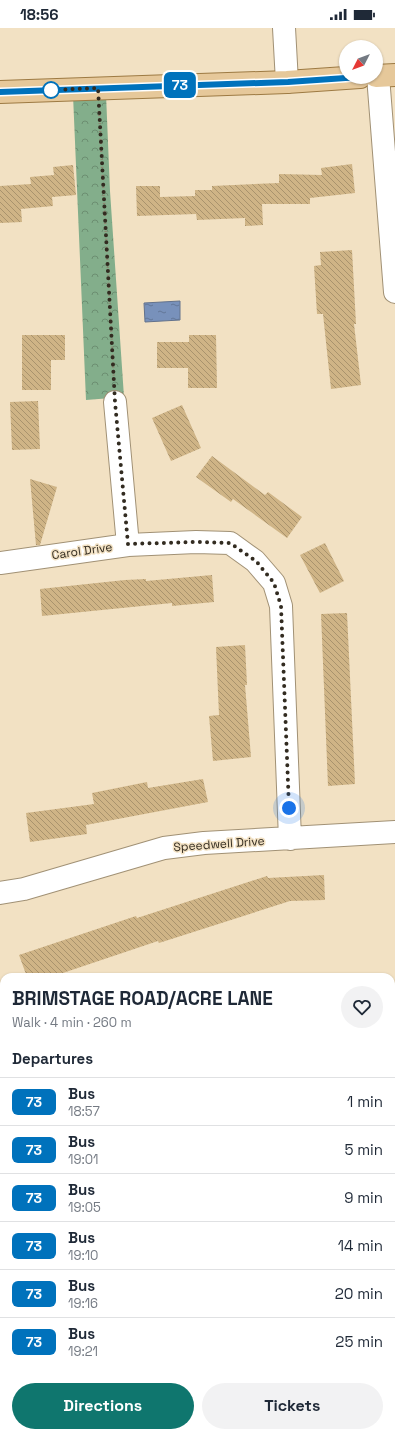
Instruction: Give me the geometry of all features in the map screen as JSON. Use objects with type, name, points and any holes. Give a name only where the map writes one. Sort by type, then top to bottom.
[{"type":"main road","points":[[0,92],[288,82],[339,79]]},
{"type":"street","points":[[284,28],[288,82]]},
{"type":"street","points":[[378,84],[395,292]]},
{"type":"street","points":[[115,402],[128,544]]},
{"type":"street","name":"Carol Drive","points":[[0,564],[128,544],[196,542],[230,543],[256,561],[274,583],[281,606],[290,839]]},
{"type":"street","name":"Speedwell Drive","points":[[0,892],[24,889],[164,848],[204,843],[395,832]]},
{"type":"path","points":[[98,88],[115,402]]},
{"type":"green space","points":[[106,94],[110,191],[124,397],[86,400],[73,95]]},
{"type":"water","points":[[180,301],[180,320],[145,322],[144,303]]},
{"type":"building","points":[[352,164],[355,193],[310,198],[310,204],[262,204],[263,225],[245,226],[245,218],[197,220],[196,214],[137,216],[136,186],[160,186],[160,197],[195,196],[195,190],[212,190],[212,186],[279,183],[279,174],[322,175],[321,168]]},
{"type":"building","points":[[73,165],[76,195],[52,197],[53,206],[21,209],[22,222],[0,223],[0,186],[31,184],[30,177],[54,175],[53,167]]},
{"type":"building","points":[[352,250],[356,324],[354,324],[361,385],[331,389],[323,314],[317,314],[314,266],[321,265],[320,252]]},
{"type":"building","points":[[22,335],[65,335],[65,360],[51,360],[51,390],[22,390]]},
{"type":"building","points":[[189,335],[216,335],[217,388],[188,388],[188,368],[157,368],[157,342],[189,342]]},
{"type":"building","points":[[38,401],[40,449],[12,450],[10,402]]},
{"type":"building","points":[[182,405],[201,448],[171,461],[152,418]]},
{"type":"building","points":[[212,456],[265,495],[268,492],[302,517],[287,538],[233,499],[231,502],[196,477]]},
{"type":"building","points":[[30,479],[57,487],[40,545],[36,545]]},
{"type":"building","points":[[325,543],[344,581],[320,593],[300,555]]},
{"type":"building","points":[[212,575],[214,602],[172,606],[172,603],[42,616],[40,589],[125,580],[146,579],[146,581]]},
{"type":"building","points":[[347,613],[355,784],[328,786],[321,614]]},
{"type":"building","points":[[245,645],[247,685],[245,685],[251,757],[213,761],[209,716],[219,715],[216,647]]},
{"type":"building","points":[[203,779],[208,802],[86,825],[87,834],[30,842],[26,813],[94,804],[92,793],[147,782],[148,788]]},
{"type":"building","points":[[324,875],[325,900],[290,901],[159,943],[158,941],[63,973],[26,973],[19,955],[136,916],[137,918],[267,876],[268,878]]},
{"type":"bus line","name":"73","points":[[0,92],[288,82],[339,78]]},
{"type":"route","points":[[51,90],[98,88],[115,402],[128,544],[196,542],[230,543],[256,561],[274,583],[281,606],[289,808]]}]
